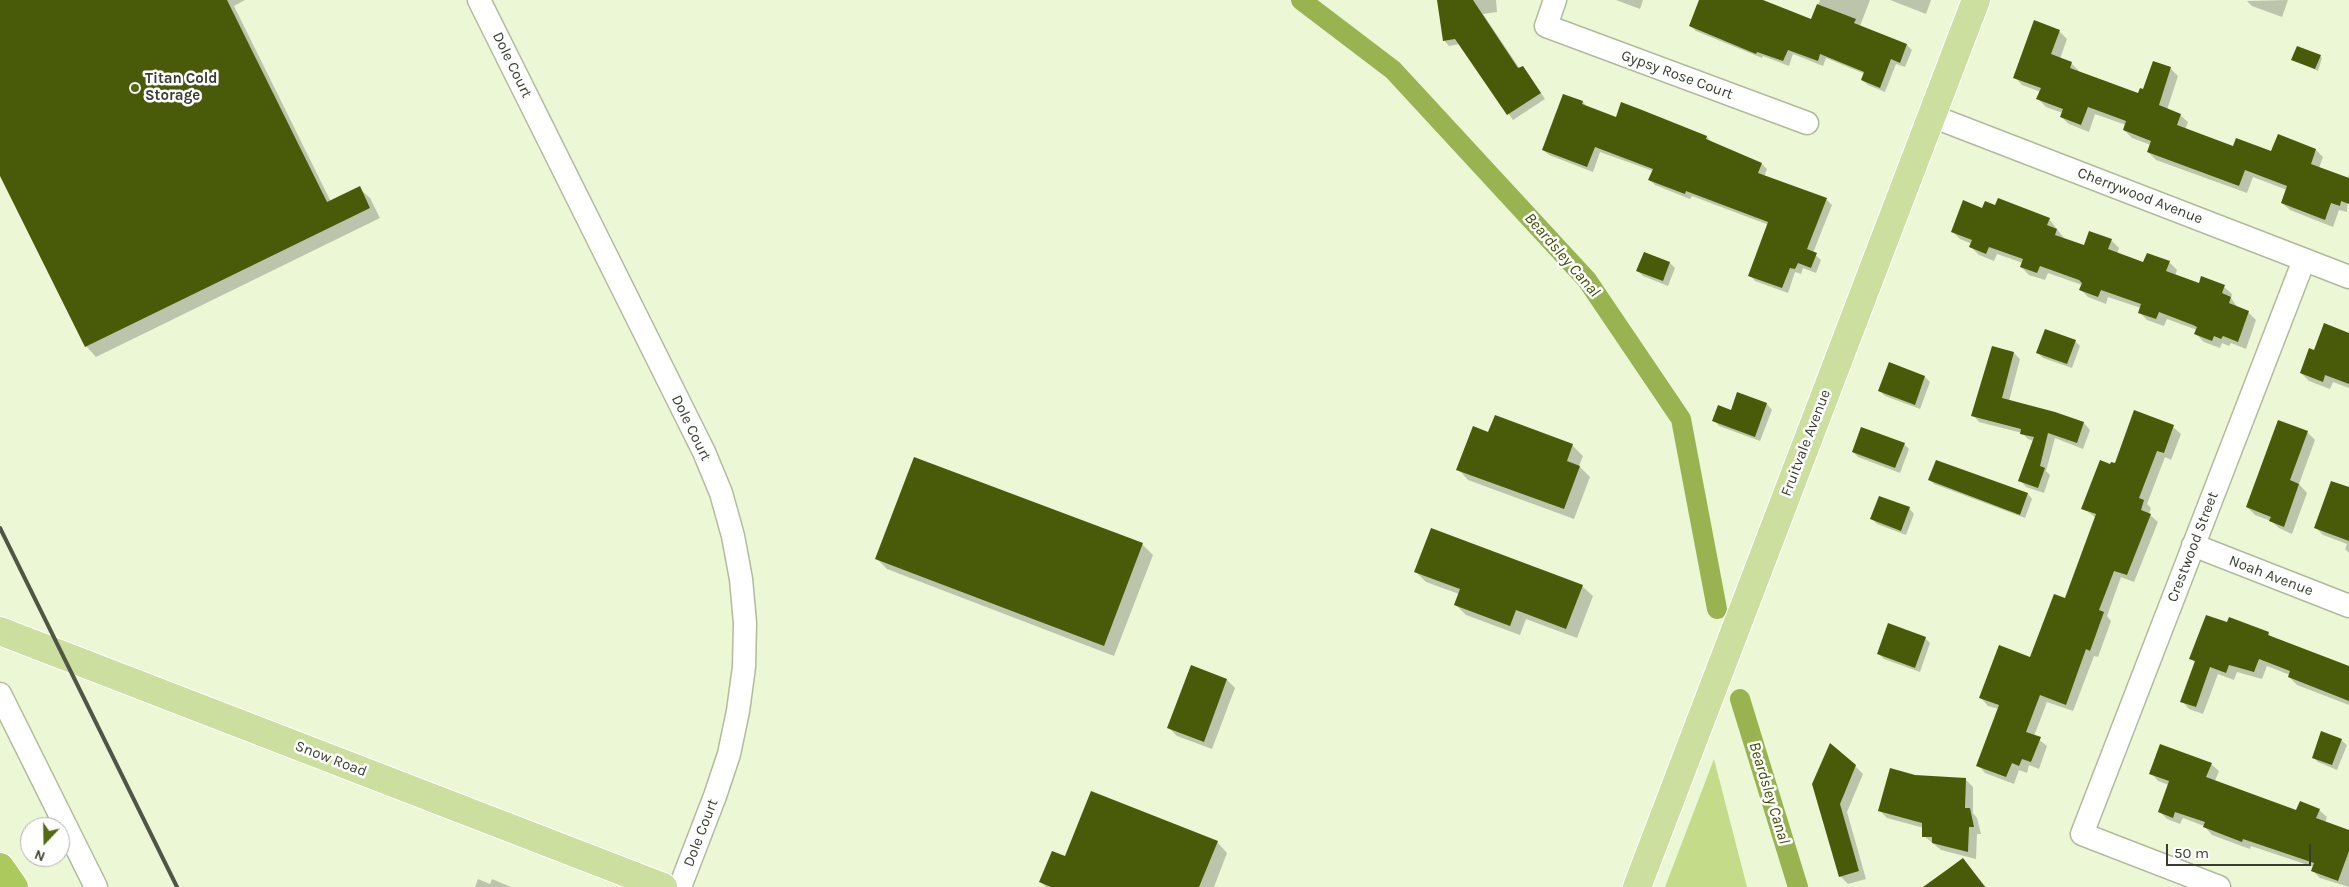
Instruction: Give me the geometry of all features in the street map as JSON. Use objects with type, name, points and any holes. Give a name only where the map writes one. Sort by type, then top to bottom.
[{"type":"highway","points":[[0,867],[14,887]]},
{"type":"main road","name":"Fruitvale Avenue","points":[[1637,887],[1976,0]]},
{"type":"main road","name":"Snow Road","points":[[0,631],[663,887]]},
{"type":"street","name":"Dole Court","points":[[479,0],[704,452],[733,536],[741,579],[745,623],[744,667],[738,711],[726,763],[680,887]]},
{"type":"street","name":"Gypsy Rose Court","points":[[1555,0],[1546,26],[1807,123]]},
{"type":"street","name":"Cherrywood Avenue","points":[[1932,116],[2349,277]]},
{"type":"street","name":"Crestwood Street","points":[[2219,887],[2082,834],[2304,260]]},
{"type":"street","name":"Noah Avenue","points":[[2193,545],[2349,606]]},
{"type":"street","points":[[0,694],[96,887]]},
{"type":"green space","points":[[1714,759],[1747,887],[1665,887]]},
{"type":"building","name":"Titan Cold Storage","points":[[0,0],[227,0],[327,202],[360,186],[370,208],[85,347],[0,176]]},
{"type":"building","points":[[1437,0],[1473,0],[1518,68],[1523,66],[1541,93],[1507,115],[1455,39],[1443,41]]},
{"type":"building","points":[[1699,0],[1763,0],[1811,19],[1817,4],[1856,19],[1854,23],[1907,44],[1900,63],[1891,59],[1880,88],[1861,80],[1864,72],[1820,54],[1818,61],[1788,50],[1783,61],[1757,52],[1756,54],[1689,26]]},
{"type":"building","points":[[2034,20],[2060,30],[2051,54],[2072,62],[2070,68],[2138,93],[2140,88],[2143,89],[2153,61],[2171,67],[2159,105],[2181,114],[2177,125],[2233,146],[2236,138],[2271,151],[2278,134],[2316,149],[2311,164],[2349,178],[2349,204],[2341,201],[2340,206],[2331,203],[2325,220],[2281,203],[2287,186],[2245,170],[2239,186],[2147,152],[2151,141],[2123,130],[2126,121],[2088,107],[2081,125],[2060,117],[2063,109],[2036,99],[2041,88],[2013,78]]},
{"type":"building","points":[[2297,46],[2321,55],[2315,69],[2291,60]]},
{"type":"building","points":[[1563,94],[1583,101],[1582,104],[1616,117],[1621,102],[1642,110],[1707,136],[1706,139],[1762,163],[1758,173],[1827,198],[1807,249],[1817,253],[1811,268],[1798,263],[1795,269],[1790,268],[1782,288],[1748,276],[1768,222],[1686,191],[1685,194],[1648,180],[1653,169],[1595,147],[1587,167],[1542,150]]},
{"type":"building","points":[[1998,198],[2050,218],[2047,225],[2057,229],[2055,235],[2084,245],[2089,231],[2112,239],[2108,249],[2143,262],[2147,253],[2170,261],[2166,271],[2199,283],[2201,276],[2225,285],[2222,293],[2231,297],[2229,303],[2249,311],[2238,342],[2223,336],[2221,339],[2214,336],[2212,341],[2194,334],[2197,327],[2159,312],[2156,319],[2138,313],[2141,304],[2101,290],[2098,297],[2079,290],[2082,283],[2079,280],[2040,266],[2037,273],[2020,267],[2023,259],[1989,247],[1986,254],[1969,247],[1972,240],[1951,232],[1963,200],[1982,208],[1985,201],[1995,205]]},
{"type":"building","points":[[1644,252],[1670,262],[1663,281],[1636,271]]},
{"type":"building","points":[[2324,323],[2349,333],[2349,384],[2325,375],[2323,382],[2300,373],[2309,348],[2314,350]]},
{"type":"building","points":[[2045,329],[2076,340],[2067,364],[2036,353]]},
{"type":"building","points":[[1992,346],[2014,352],[2002,398],[2084,422],[2077,443],[2048,433],[2040,466],[2045,468],[2038,488],[2018,481],[2034,437],[2020,434],[2021,429],[1971,416]]},
{"type":"building","points":[[1889,362],[1925,376],[1915,405],[1878,391]]},
{"type":"building","points":[[1737,392],[1767,403],[1755,437],[1712,421],[1718,405],[1731,410]]},
{"type":"building","points":[[2134,410],[2174,425],[2164,453],[2157,451],[2139,498],[2144,500],[2141,510],[2151,514],[2127,575],[2114,571],[2099,610],[2104,612],[2090,651],[2086,649],[2066,705],[2040,695],[2026,732],[2041,737],[2031,762],[2022,759],[2019,766],[2012,763],[2006,777],[1976,766],[1999,705],[1979,698],[1999,645],[2030,657],[2054,594],[2065,598],[2096,514],[2081,509],[2100,460],[2110,464],[2111,462],[2115,463]]},
{"type":"building","points":[[1495,415],[1573,444],[1567,461],[1580,466],[1564,509],[1456,470],[1473,426],[1488,432]]},
{"type":"building","points":[[2278,420],[2308,431],[2290,480],[2299,484],[2284,527],[2269,521],[2271,517],[2246,507]]},
{"type":"building","points":[[1861,427],[1905,443],[1895,468],[1852,452]]},
{"type":"building","points":[[914,457],[1143,543],[1104,646],[875,559]]},
{"type":"building","points":[[1936,460],[2028,493],[2020,515],[1928,480]]},
{"type":"building","points":[[2331,481],[2349,487],[2349,541],[2314,528]]},
{"type":"building","points":[[1879,496],[1910,507],[1901,531],[1870,519]]},
{"type":"building","points":[[1431,528],[1583,585],[1566,629],[1516,610],[1510,626],[1454,605],[1460,589],[1414,572]]},
{"type":"building","points":[[2206,615],[2227,622],[2229,617],[2269,632],[2268,635],[2349,666],[2349,701],[2288,677],[2290,671],[2259,659],[2254,672],[2229,665],[2226,673],[2210,667],[2196,707],[2180,702],[2195,661],[2189,659]]},
{"type":"building","points":[[1888,623],[1926,637],[1915,668],[1877,654]]},
{"type":"building","points":[[1191,665],[1227,679],[1204,742],[1167,728]]},
{"type":"building","points":[[2321,731],[2342,739],[2332,765],[2312,758]]},
{"type":"building","points":[[1830,743],[1856,765],[1840,804],[1859,871],[1839,877],[1812,784]]},
{"type":"building","points":[[2160,744],[2212,763],[2206,777],[2296,810],[2300,801],[2320,809],[2316,818],[2349,830],[2349,851],[2338,881],[2311,871],[2314,863],[2243,839],[2242,842],[2203,827],[2205,822],[2175,812],[2173,818],[2158,812],[2169,781],[2149,774]]},
{"type":"building","points":[[1890,768],[1915,775],[1966,778],[1965,808],[1970,808],[1974,827],[1969,827],[1968,852],[1932,843],[1932,837],[1922,837],[1922,823],[1878,811]]},
{"type":"building","points":[[1091,791],[1218,841],[1199,887],[1051,887],[1039,882],[1052,851],[1065,856]]},
{"type":"building","points":[[1963,858],[1985,887],[1923,887],[1948,869]]},
{"type":"waterway","name":"Beardsley Canal","points":[[1301,0],[1393,70],[1587,280],[1681,419],[1717,609]]},
{"type":"waterway","name":"Beardsley Canal","points":[[1740,699],[1798,887]]},
{"type":"railway","points":[[0,528],[177,887]]},
{"type":"place","name":"Titan Cold Storage","points":[[135,88]]}]
